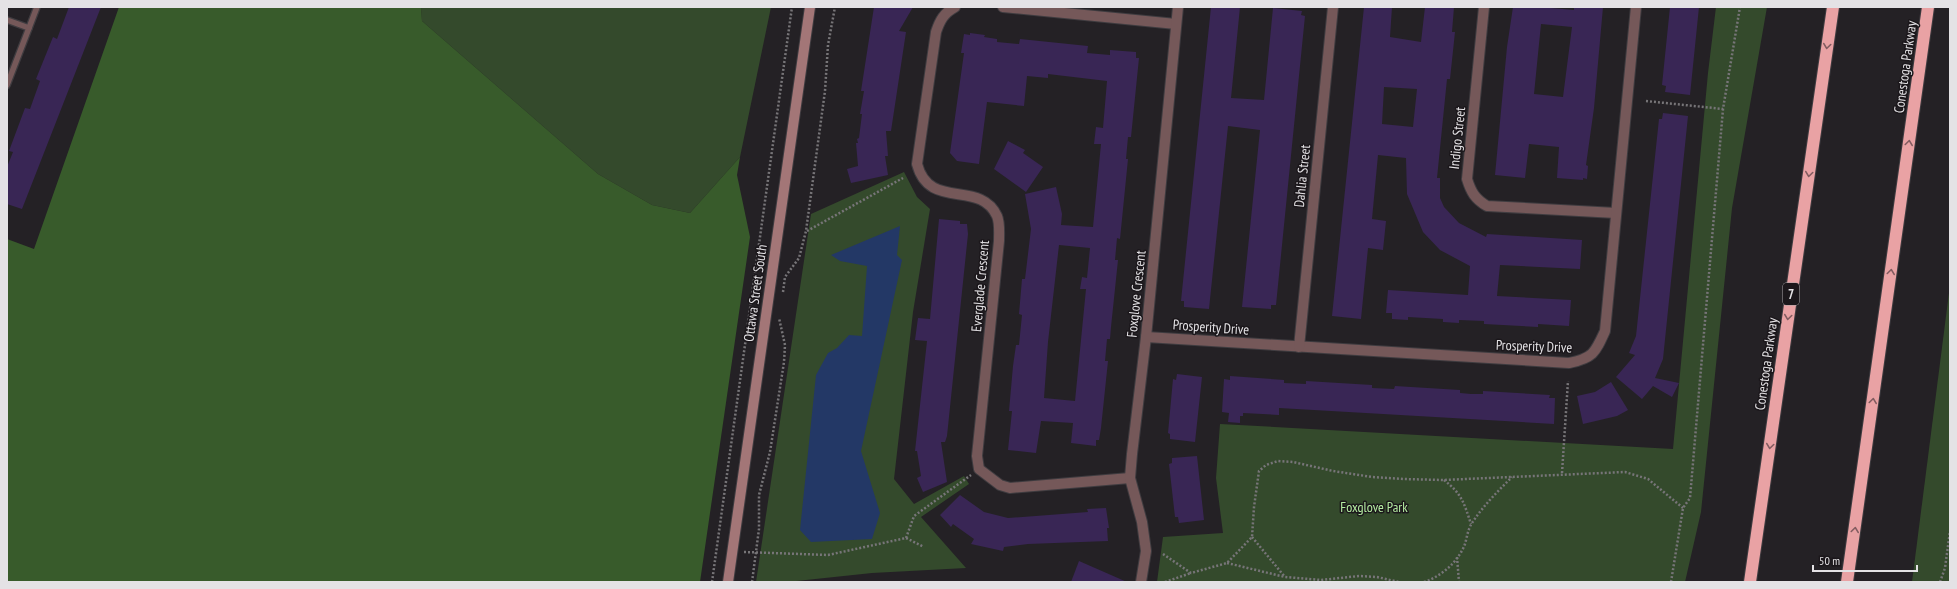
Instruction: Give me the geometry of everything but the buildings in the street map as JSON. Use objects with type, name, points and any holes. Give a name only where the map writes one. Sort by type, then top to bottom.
[{"type":"highway","name":"Conestoga Parkway","points":[[1750,582],[1832,7]]},
{"type":"highway","name":"Conestoga Parkway","points":[[1847,582],[1928,7]]},
{"type":"main road","name":"Ottawa Street South","points":[[728,582],[810,7]]},
{"type":"street","name":"Everglade Crescent","points":[[955,7],[947,12],[940,22],[936,32],[917,164],[920,174],[931,187],[982,200],[997,217],[999,241],[977,456],[979,469]]},
{"type":"street","points":[[1003,7],[1176,24]]},
{"type":"street","name":"Foxglove Crescent","points":[[1141,582],[1146,551],[1142,522],[1130,478],[1146,338],[1178,7]]},
{"type":"street","name":"Dahlia Street","points":[[1299,347],[1333,7]]},
{"type":"street","name":"Indigo Street","points":[[1484,7],[1467,180],[1471,192],[1477,201],[1487,206],[1616,214]]},
{"type":"street","name":"Prosperity Drive","points":[[1146,338],[1570,363],[1586,360],[1598,348],[1605,332],[1636,7]]},
{"type":"street","points":[[979,469],[1000,485],[1010,488],[1130,478]]},
{"type":"lane","points":[[7,85],[37,7]]},
{"type":"lane","points":[[7,20],[29,28]]},
{"type":"path","points":[[712,582],[792,7]]},
{"type":"path","points":[[783,292],[785,277],[799,258],[806,231],[825,91],[828,45],[835,7]]},
{"type":"path","points":[[1671,582],[1683,508],[1690,498],[1723,109],[1740,7]]},
{"type":"path","points":[[1646,101],[1723,109]]},
{"type":"path","points":[[806,231],[903,178]]},
{"type":"path","points":[[752,582],[759,529],[759,495],[770,452],[784,362],[785,345],[779,316]]},
{"type":"path","points":[[1562,473],[1568,381]]},
{"type":"path","points":[[1227,563],[1252,537],[1259,471],[1266,465],[1278,461],[1293,462],[1333,471],[1372,477],[1444,480],[1562,473],[1625,472],[1648,478],[1683,508]]},
{"type":"path","points":[[906,538],[914,516],[979,469]]},
{"type":"path","points":[[1424,582],[1436,578],[1446,571],[1458,557],[1464,546],[1471,524],[1491,498],[1512,477]]},
{"type":"path","points":[[1444,480],[1456,489],[1464,500],[1471,524]]},
{"type":"path","points":[[1940,582],[1945,568],[1950,531]]},
{"type":"path","points":[[1252,537],[1285,577]]},
{"type":"path","points":[[733,552],[828,554],[906,538],[924,547]]},
{"type":"path","points":[[1163,554],[1191,573]]},
{"type":"path","points":[[1458,557],[1459,582]]},
{"type":"path","points":[[1165,582],[1227,563],[1285,577],[1320,580],[1359,576],[1378,577],[1399,582]]},
{"type":"green space","points":[[119,7],[421,7],[422,21],[598,174],[652,205],[690,213],[740,157],[737,175],[750,237],[700,582],[7,582],[7,239],[34,249]]},
{"type":"green space","points":[[421,7],[771,7],[740,157],[690,213],[652,205],[598,174],[422,21]]},
{"type":"green space","name":"Foxglove Park","points":[[1716,7],[1767,7],[1732,208],[1701,512],[1685,582],[1157,582],[1163,537],[1223,533],[1216,478],[1220,424],[1673,449],[1708,73]]},
{"type":"green space","points":[[904,172],[917,197],[930,209],[913,312],[894,479],[914,504],[964,476],[969,484],[921,517],[966,568],[872,573],[787,582],[756,582],[811,214]]},
{"type":"green space","points":[[1950,285],[1950,582],[1912,582]]},
{"type":"water","points":[[900,226],[897,255],[902,260],[861,451],[880,513],[872,539],[811,542],[800,530],[816,375],[828,353],[837,348],[849,335],[862,336],[867,266],[840,261],[831,255]]}]
